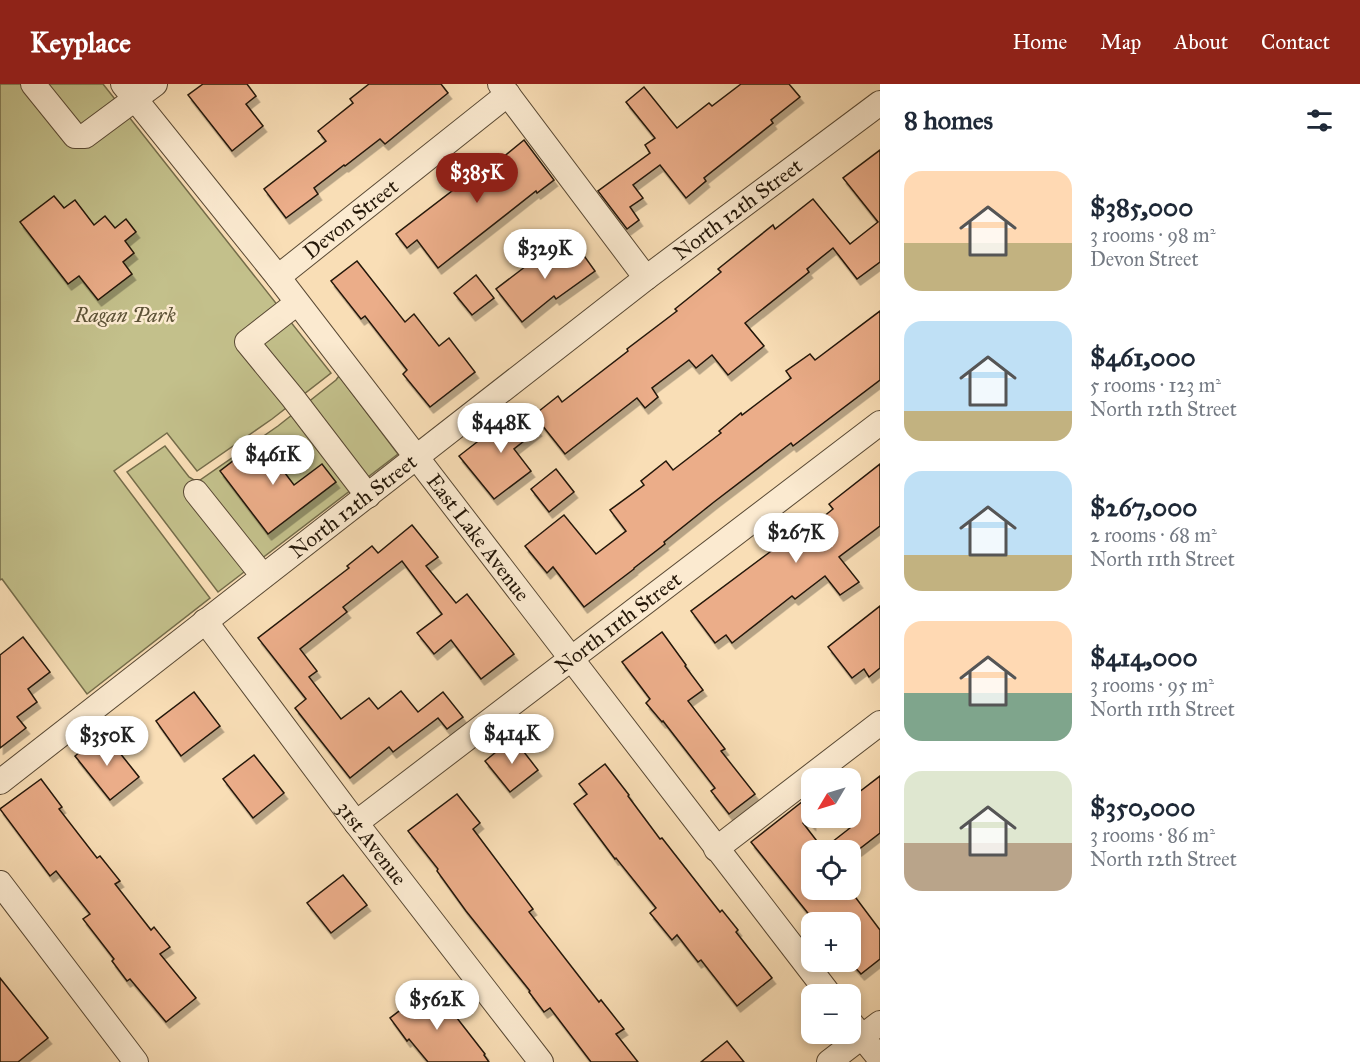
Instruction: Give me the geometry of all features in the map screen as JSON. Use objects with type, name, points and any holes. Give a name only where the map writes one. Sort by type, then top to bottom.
[{"type":"street","points":[[33,84],[75,136],[85,136],[130,92],[155,84]]},
{"type":"street","points":[[504,89],[646,278]]},
{"type":"street","name":"Devon Street","points":[[278,277],[504,89]]},
{"type":"street","name":"East Lake Avenue","points":[[130,92],[278,277],[821,984]]},
{"type":"street","name":"North 12th Street","points":[[0,782],[646,278],[880,103]]},
{"type":"street","points":[[297,303],[247,342],[368,496]]},
{"type":"street","name":"North 11th Street","points":[[356,823],[880,423]]},
{"type":"street","points":[[196,492],[263,576]]},
{"type":"street","name":"31st Avenue","points":[[205,621],[356,823],[541,1062]]},
{"type":"street","points":[[717,849],[880,723]]},
{"type":"street","points":[[0,883],[136,1062]]},
{"type":"street","points":[[829,1062],[864,1027],[880,1059]]},
{"type":"green space","name":"Ragan Park","points":[[0,84],[103,84],[331,373],[272,419],[197,471],[167,433],[114,471],[210,598],[87,694],[2,579],[0,580]]},
{"type":"green space","points":[[339,376],[398,454],[218,592],[127,472],[165,446],[189,477],[200,480],[278,426]]},
{"type":"building","points":[[203,84],[247,84],[256,96],[246,104],[263,126],[232,151],[188,95]]},
{"type":"building","points":[[369,84],[441,84],[448,93],[385,144],[380,139],[314,188],[318,194],[286,218],[264,189],[326,141],[318,131],[353,103],[350,99]]},
{"type":"building","points":[[741,84],[789,84],[800,97],[771,120],[773,123],[704,178],[706,181],[686,198],[660,165],[633,185],[643,198],[630,207],[639,220],[627,229],[598,191],[650,153],[645,145],[655,138],[626,102],[644,87],[677,128],[709,103],[712,106]]},
{"type":"building","points":[[524,140],[554,180],[537,193],[536,191],[438,268],[417,240],[407,248],[396,234],[499,155],[502,158]]},
{"type":"building","points":[[880,150],[880,262],[857,279],[833,248],[807,269],[809,272],[745,323],[764,346],[728,375],[712,355],[696,368],[689,360],[652,388],[658,397],[645,408],[637,398],[565,454],[534,415],[558,396],[562,402],[628,351],[627,349],[677,311],[675,309],[721,272],[718,269],[773,225],[775,229],[813,199],[850,244],[878,222],[843,178]]},
{"type":"building","points":[[54,196],[64,208],[75,200],[94,225],[105,216],[115,228],[126,219],[136,232],[125,241],[134,253],[123,262],[132,274],[98,300],[79,276],[68,284],[20,222]]},
{"type":"building","points":[[555,243],[564,255],[577,246],[595,271],[556,299],[554,296],[522,322],[496,289]]},
{"type":"building","points":[[357,261],[405,322],[414,314],[439,346],[449,338],[475,372],[430,407],[403,374],[407,370],[365,316],[361,319],[331,281]]},
{"type":"building","points":[[476,275],[494,298],[472,315],[454,293]]},
{"type":"building","points":[[880,311],[880,380],[793,446],[791,443],[714,502],[664,542],[665,544],[584,607],[553,567],[547,573],[525,546],[564,515],[596,554],[626,531],[610,510],[644,485],[641,481],[666,461],[673,470],[721,433],[719,431],[741,413],[742,415],[791,378],[786,371],[810,354],[815,360]]},
{"type":"building","points":[[522,407],[538,430],[514,449],[531,471],[494,499],[459,456]]},
{"type":"building","points":[[260,440],[294,485],[322,464],[336,482],[268,534],[220,471]]},
{"type":"building","points":[[880,464],[880,526],[839,557],[859,582],[840,595],[825,576],[795,599],[792,596],[732,643],[726,635],[715,643],[691,611],[790,537],[793,541],[833,509],[829,504]]},
{"type":"building","points":[[556,469],[574,492],[549,512],[531,489]]},
{"type":"building","points":[[412,525],[438,557],[426,566],[456,603],[467,594],[514,654],[481,679],[451,640],[434,654],[417,633],[442,614],[402,561],[343,607],[347,612],[300,649],[317,671],[309,677],[341,719],[369,698],[378,709],[401,691],[418,712],[443,692],[463,717],[447,729],[438,718],[393,752],[389,747],[350,778],[295,708],[306,699],[258,638],[349,568],[347,566],[372,546],[378,553]]},
{"type":"building","points":[[880,606],[880,668],[869,677],[864,669],[852,678],[828,647]]},
{"type":"building","points":[[662,632],[703,690],[688,701],[725,749],[721,751],[755,794],[729,814],[711,791],[715,788],[663,721],[646,703],[650,699],[622,662]]},
{"type":"building","points":[[23,637],[50,672],[28,689],[37,702],[17,717],[26,728],[0,748],[0,655]]},
{"type":"building","points":[[194,692],[220,726],[181,756],[156,721]]},
{"type":"building","points":[[104,733],[139,777],[110,800],[75,756]]},
{"type":"building","points":[[513,738],[538,770],[510,792],[485,761]]},
{"type":"building","points":[[254,755],[284,793],[253,818],[223,779]]},
{"type":"building","points":[[605,764],[660,839],[662,838],[720,912],[722,910],[772,978],[737,1006],[701,960],[698,962],[677,935],[672,940],[650,913],[656,908],[615,859],[574,804],[587,794],[579,784]]},
{"type":"building","points":[[880,776],[880,833],[861,848],[861,840],[835,840],[850,828],[861,828],[861,791]]},
{"type":"building","points":[[41,779],[62,807],[59,809],[97,858],[100,856],[120,881],[115,884],[151,930],[154,927],[170,947],[160,954],[196,998],[166,1022],[130,979],[127,981],[112,961],[114,959],[83,919],[90,914],[56,871],[50,876],[0,809]]},
{"type":"building","points":[[457,794],[480,823],[473,829],[533,909],[529,912],[599,1002],[601,1000],[624,1029],[616,1034],[638,1062],[591,1062],[550,1008],[544,1012],[408,831]]},
{"type":"building","points":[[801,803],[801,828],[807,828],[816,840],[801,840],[801,900],[858,900],[880,930],[880,959],[861,974],[859,972],[861,972],[861,912],[807,912],[751,842]]},
{"type":"building","points":[[343,875],[367,905],[331,933],[307,903]]},
{"type":"building","points":[[0,978],[48,1038],[18,1062],[0,1062]]},
{"type":"building","points":[[432,986],[489,1062],[428,1062],[409,1039],[407,1041],[390,1018]]},
{"type":"building","points":[[727,1041],[744,1062],[701,1062]]}]
